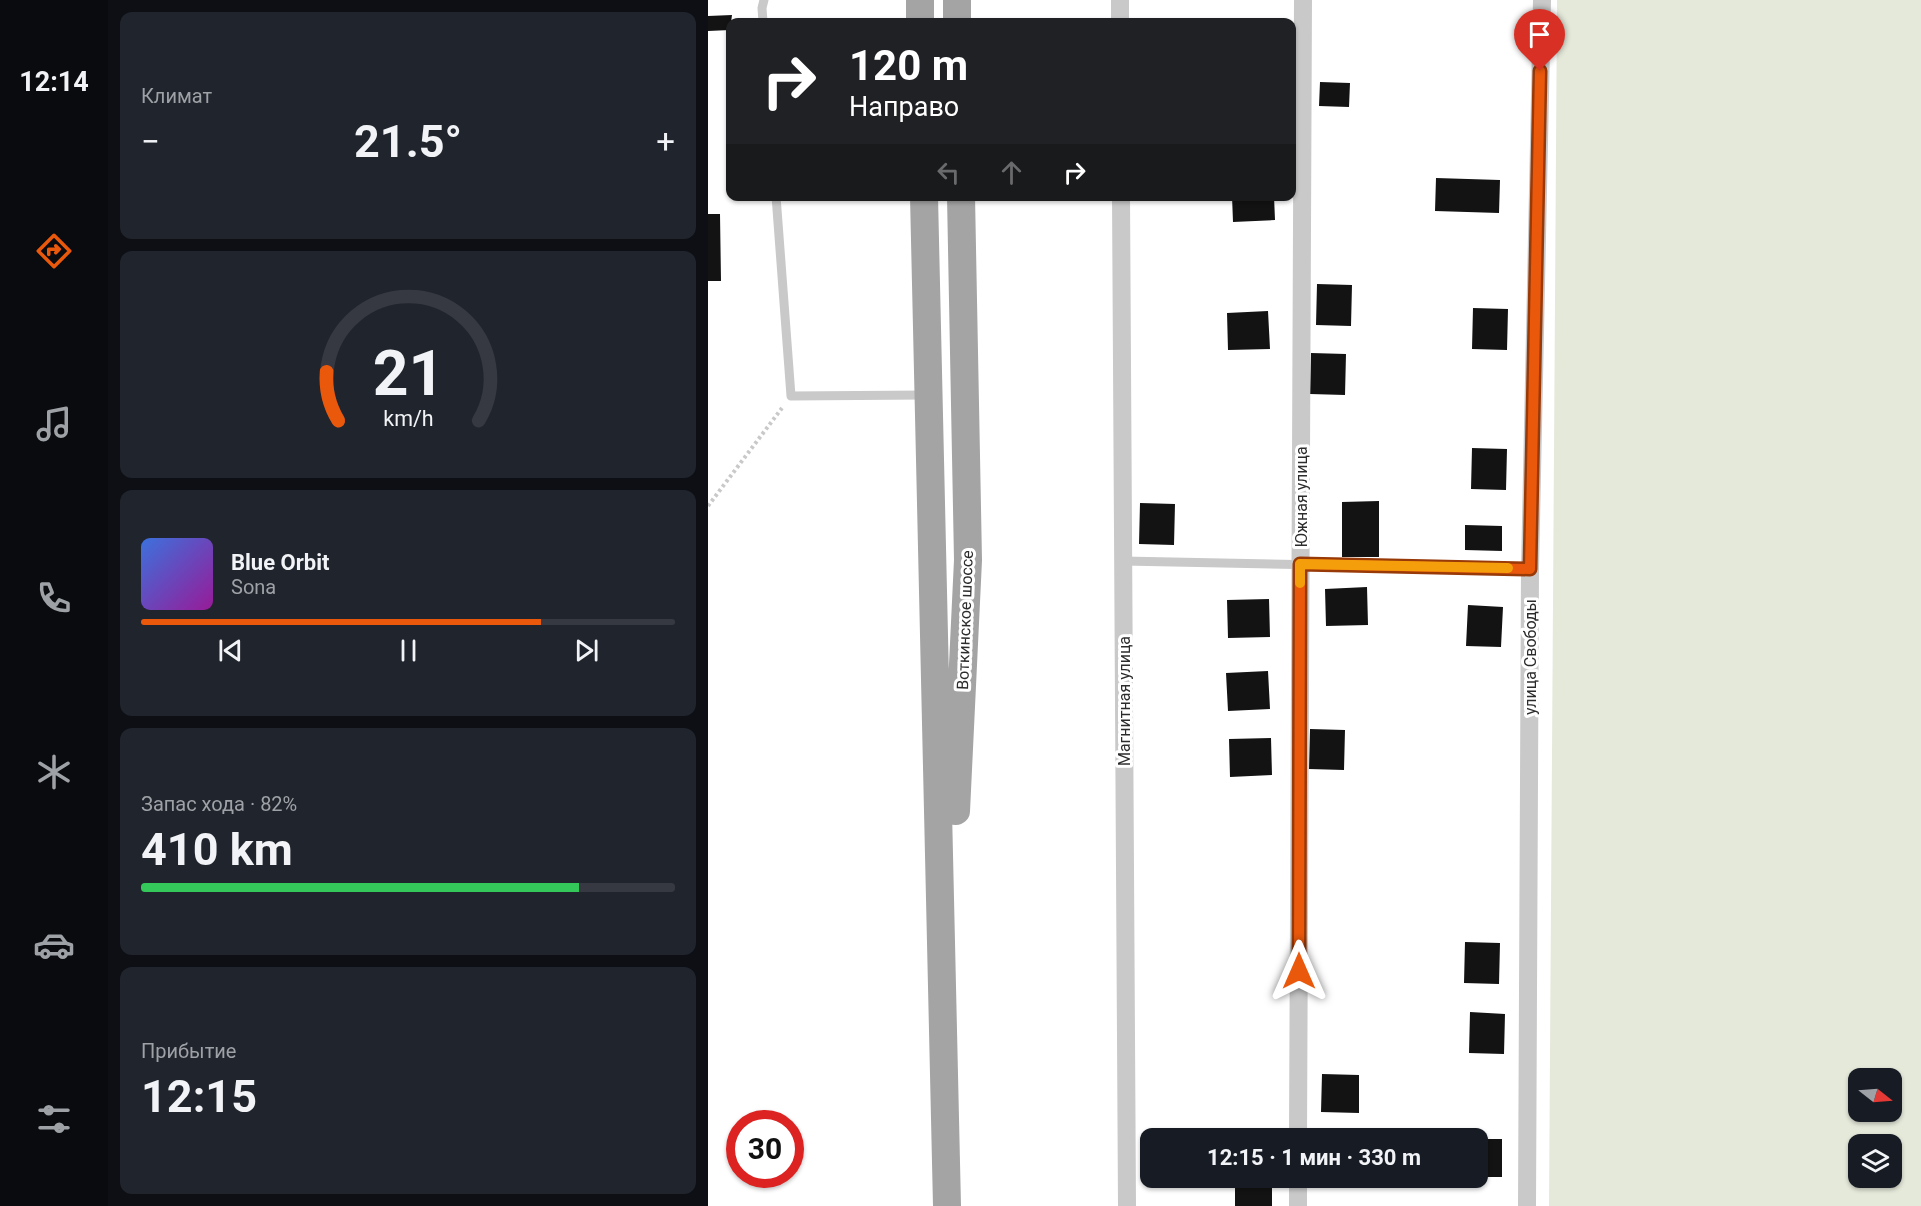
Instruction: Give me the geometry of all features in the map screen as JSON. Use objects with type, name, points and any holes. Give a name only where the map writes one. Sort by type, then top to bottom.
[{"type":"main road","points":[[920,0],[920,18]]},
{"type":"main road","points":[[957,0],[957,18]]},
{"type":"main road","name":"Воткинское шоссе","points":[[924,201],[947,1206]]},
{"type":"main road","name":"Воткинское шоссе","points":[[945,1044],[968,560],[961,201]]},
{"type":"street","points":[[1120,0],[1120,18]]},
{"type":"street","name":"Южная улица","points":[[1298,1128],[1303,0]]},
{"type":"street","name":"улица Свободы","points":[[1527,1206],[1530,569],[1542,0]]},
{"type":"street","name":"Магнитная улица","points":[[1121,201],[1127,1206]]},
{"type":"street","points":[[1298,1188],[1298,1206]]},
{"type":"lane","points":[[763,18],[764,0]]},
{"type":"lane","points":[[777,201],[791,396],[929,394]]},
{"type":"lane","points":[[1123,561],[1530,569]]},
{"type":"path","points":[[708,506],[791,396]]},
{"type":"shaded area","points":[[1557,0],[1921,0],[1921,1206],[1549,1206]]},
{"type":"building","points":[[732,15],[732,18],[726,18],[726,30],[708,31],[708,16]]},
{"type":"building","points":[[1320,82],[1350,83],[1349,107],[1319,106]]},
{"type":"building","points":[[1436,178],[1500,180],[1499,213],[1435,211]]},
{"type":"building","points":[[1232,201],[1274,201],[1275,220],[1233,222]]},
{"type":"building","points":[[708,214],[720,214],[721,281],[708,281]]},
{"type":"building","points":[[1317,284],[1352,285],[1351,326],[1316,325]]},
{"type":"building","points":[[1473,308],[1508,309],[1507,350],[1472,349]]},
{"type":"building","points":[[1268,311],[1270,349],[1228,350],[1227,313]]},
{"type":"building","points":[[1311,353],[1346,354],[1345,395],[1310,394]]},
{"type":"building","points":[[1472,448],[1507,449],[1506,490],[1471,489]]},
{"type":"building","points":[[1379,501],[1379,557],[1342,557],[1342,502]]},
{"type":"building","points":[[1140,503],[1175,504],[1174,545],[1139,544]]},
{"type":"building","points":[[1465,525],[1502,526],[1502,551],[1465,550]]},
{"type":"building","points":[[1367,587],[1368,625],[1326,626],[1325,589]]},
{"type":"building","points":[[1269,599],[1270,637],[1228,638],[1227,600]]},
{"type":"building","points":[[1468,605],[1503,607],[1501,647],[1466,646]]},
{"type":"building","points":[[1268,671],[1270,709],[1228,711],[1226,673]]},
{"type":"building","points":[[1310,729],[1345,730],[1344,770],[1309,769]]},
{"type":"building","points":[[1271,738],[1272,775],[1230,777],[1229,739]]},
{"type":"building","points":[[1465,942],[1500,943],[1499,984],[1464,983]]},
{"type":"building","points":[[1470,1012],[1505,1014],[1504,1054],[1469,1053]]},
{"type":"building","points":[[1322,1074],[1359,1075],[1359,1113],[1321,1112]]},
{"type":"building","points":[[1488,1139],[1502,1139],[1502,1177],[1488,1177]]},
{"type":"building","points":[[1235,1188],[1272,1188],[1272,1206],[1235,1206]]},
{"type":"slow traffic","points":[[1300,583],[1300,564],[1508,568]]},
{"type":"route","points":[[1299,971],[1300,564],[1530,569],[1540,71]]}]
